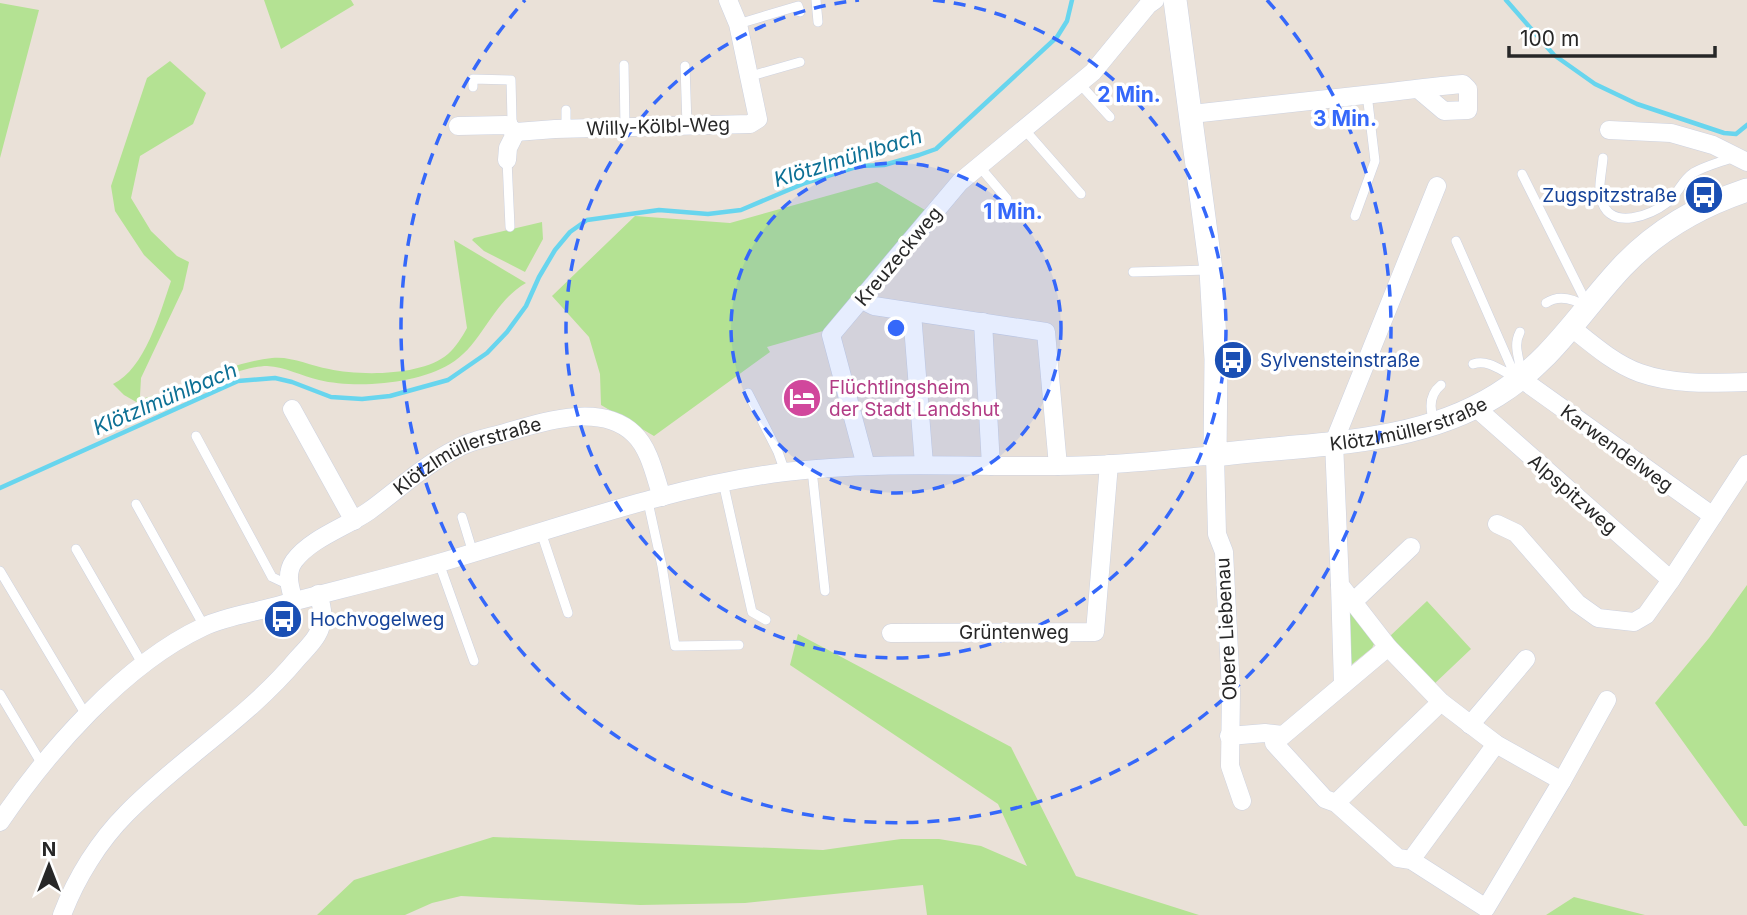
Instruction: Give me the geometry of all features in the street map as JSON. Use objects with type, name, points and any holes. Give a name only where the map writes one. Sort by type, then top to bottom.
[{"type":"street","name":"Willy-Kölbl-Weg","points":[[458,126],[506,125],[516,132],[750,124],[758,119],[751,76],[738,24],[728,0]]},
{"type":"street","name":"Kreuzeckweg","points":[[866,466],[831,335],[960,182],[1093,72],[1155,0]]},
{"type":"street","points":[[1175,0],[1211,270],[1216,359],[1214,455]]},
{"type":"street","points":[[1192,114],[1418,89]]},
{"type":"street","points":[[1609,130],[1671,133],[1713,145],[1741,159]]},
{"type":"street","points":[[507,160],[508,148],[516,132]]},
{"type":"street","points":[[1343,685],[1334,442],[1437,186]]},
{"type":"street","name":"Klötzlmüllerstraße","points":[[3,812],[86,715],[143,665],[204,626],[292,593],[318,594],[439,563],[654,500],[723,482],[785,472],[924,464],[1109,464],[1334,442],[1393,434],[1435,422],[1475,407],[1520,379],[1547,356],[1624,265],[1673,223],[1747,190]]},
{"type":"street","points":[[862,300],[874,306],[912,313],[1046,332],[1058,466]]},
{"type":"street","points":[[912,313],[924,464]]},
{"type":"street","points":[[983,323],[991,466]]},
{"type":"street","points":[[1572,328],[1607,356],[1639,373],[1673,381],[1747,382]]},
{"type":"street","name":"Karwendelweg","points":[[1520,379],[1713,516]]},
{"type":"street","name":"Alpspitzweg","points":[[1475,407],[1671,580]]},
{"type":"street","points":[[292,410],[354,521]]},
{"type":"street","name":"Klötzlmüllerstraße","points":[[292,593],[288,573],[301,552],[354,521],[421,471],[459,447],[541,422],[572,418],[603,419],[619,424],[633,433],[642,443],[648,459],[654,500]]},
{"type":"street","name":"Obere Liebenau","points":[[1214,455],[1217,534],[1224,552],[1231,692],[1230,766],[1242,801]]},
{"type":"street","name":"Grüntenweg","points":[[891,633],[1095,632],[1109,464]]},
{"type":"street","points":[[1497,524],[1516,533],[1577,603],[1598,618],[1634,622],[1646,615],[1747,464]]},
{"type":"street","points":[[1353,603],[1410,547]]},
{"type":"street","points":[[1340,584],[1388,646],[1441,702],[1496,744],[1562,780]]},
{"type":"street","points":[[62,915],[102,841],[125,814],[178,764],[279,680],[316,635],[322,621],[323,609],[318,594]]},
{"type":"street","points":[[1388,646],[1275,743],[1325,799],[1336,803],[1398,858],[1411,860],[1486,908],[1607,699]]},
{"type":"street","points":[[1470,725],[1526,659]]},
{"type":"street","points":[[1336,803],[1441,702]]},
{"type":"street","points":[[1229,736],[1265,733],[1283,735]]},
{"type":"street","points":[[1411,860],[1496,744]]},
{"type":"lane","points":[[816,0],[818,22]]},
{"type":"lane","points":[[738,24],[798,6],[800,12]]},
{"type":"lane","points":[[751,76],[800,62]]},
{"type":"lane","points":[[624,65],[625,128]]},
{"type":"lane","points":[[685,66],[687,125]]},
{"type":"lane","points":[[473,88],[473,79],[511,80],[512,120],[516,132]]},
{"type":"lane","points":[[1079,83],[1110,117]]},
{"type":"lane","points":[[1355,216],[1375,161],[1367,94]]},
{"type":"lane","points":[[566,110],[566,129]]},
{"type":"lane","points":[[1024,129],[1081,194]]},
{"type":"lane","points":[[1603,158],[1602,202],[1612,216],[1621,218],[1647,214],[1669,201],[1696,171],[1741,159]]},
{"type":"lane","points":[[507,160],[510,228]]},
{"type":"lane","points":[[979,166],[1007,199]]},
{"type":"lane","points":[[1522,174],[1589,307]]},
{"type":"lane","points":[[1456,241],[1513,371],[1520,379]]},
{"type":"lane","points":[[1133,272],[1211,270]]},
{"type":"lane","points":[[1546,303],[1550,299],[1562,298],[1589,307]]},
{"type":"lane","points":[[1520,332],[1515,347],[1520,365],[1520,379]]},
{"type":"lane","points":[[1473,364],[1489,363],[1520,379]]},
{"type":"lane","points":[[1435,422],[1430,407],[1432,397],[1441,385]]},
{"type":"lane","points":[[748,393],[778,452],[785,472]]},
{"type":"lane","points":[[196,436],[272,577],[292,593]]},
{"type":"lane","points":[[812,470],[825,591]]},
{"type":"lane","points":[[723,482],[752,612],[766,620]]},
{"type":"lane","points":[[654,500],[675,646],[738,645]]},
{"type":"lane","points":[[136,505],[204,626]]},
{"type":"lane","points":[[462,517],[473,553]]},
{"type":"lane","points":[[541,532],[568,613]]},
{"type":"lane","points":[[76,549],[143,665]]},
{"type":"lane","points":[[439,563],[474,661]]},
{"type":"lane","points":[[0,570],[86,715]]},
{"type":"lane","points":[[0,694],[43,766]]},
{"type":"green space","points":[[264,0],[351,0],[354,5],[281,49]]},
{"type":"green space","points":[[0,3],[39,10],[0,158]]},
{"type":"green space","points":[[170,61],[206,93],[193,124],[140,156],[131,198],[151,231],[177,256],[189,262],[183,289],[141,378],[140,396],[145,398],[223,370],[272,358],[287,358],[322,368],[357,373],[408,370],[437,361],[454,348],[467,328],[454,240],[526,283],[504,302],[461,356],[436,371],[421,376],[386,383],[334,383],[267,366],[224,376],[145,407],[124,395],[113,384],[124,377],[143,353],[171,281],[144,255],[115,211],[111,186],[147,78]]},
{"type":"green space","points":[[877,182],[925,210],[823,331],[767,347],[770,352],[654,436],[601,405],[600,374],[589,337],[552,296],[635,216],[730,223]]},
{"type":"green space","points":[[542,222],[543,239],[525,272],[484,251],[472,240],[474,238]]},
{"type":"green space","points":[[1747,585],[1747,826],[1744,826],[1655,703],[1709,638]]},
{"type":"green space","points":[[1427,601],[1471,649],[1432,686],[1389,637]]},
{"type":"green space","points":[[1350,611],[1374,644],[1351,665],[1347,612]]},
{"type":"green space","points":[[798,634],[1011,747],[1076,876],[1199,915],[927,915],[923,885],[745,903],[640,905],[461,896],[432,903],[405,915],[317,915],[354,880],[493,837],[823,850],[901,839],[939,839],[981,846],[1027,866],[998,804],[790,665]]},
{"type":"green space","points":[[1574,897],[1645,915],[1546,915]]},
{"type":"waterway","name":"Klötzlmühlbach","points":[[0,488],[238,381],[275,378],[331,397],[362,399],[390,396],[448,380],[487,353],[507,332],[526,306],[555,250],[570,232],[587,220],[659,210],[708,214],[741,210],[805,183],[859,166],[884,165],[936,149],[1057,37],[1067,21],[1072,0]]},
{"type":"waterway","name":"Klötzlmühlbach","points":[[1506,0],[1554,55],[1595,84],[1637,104],[1724,133],[1736,134],[1747,125]]},
{"type":"place","name":"Zugspitzstraße","points":[[1704,195]]},
{"type":"place","name":"Sylvensteinstraße","points":[[1233,360]]},
{"type":"place","name":"Flüchtlingsheim der Stadt Landshut","points":[[802,398]]},
{"type":"place","name":"Hochvogelweg","points":[[283,619]]}]
